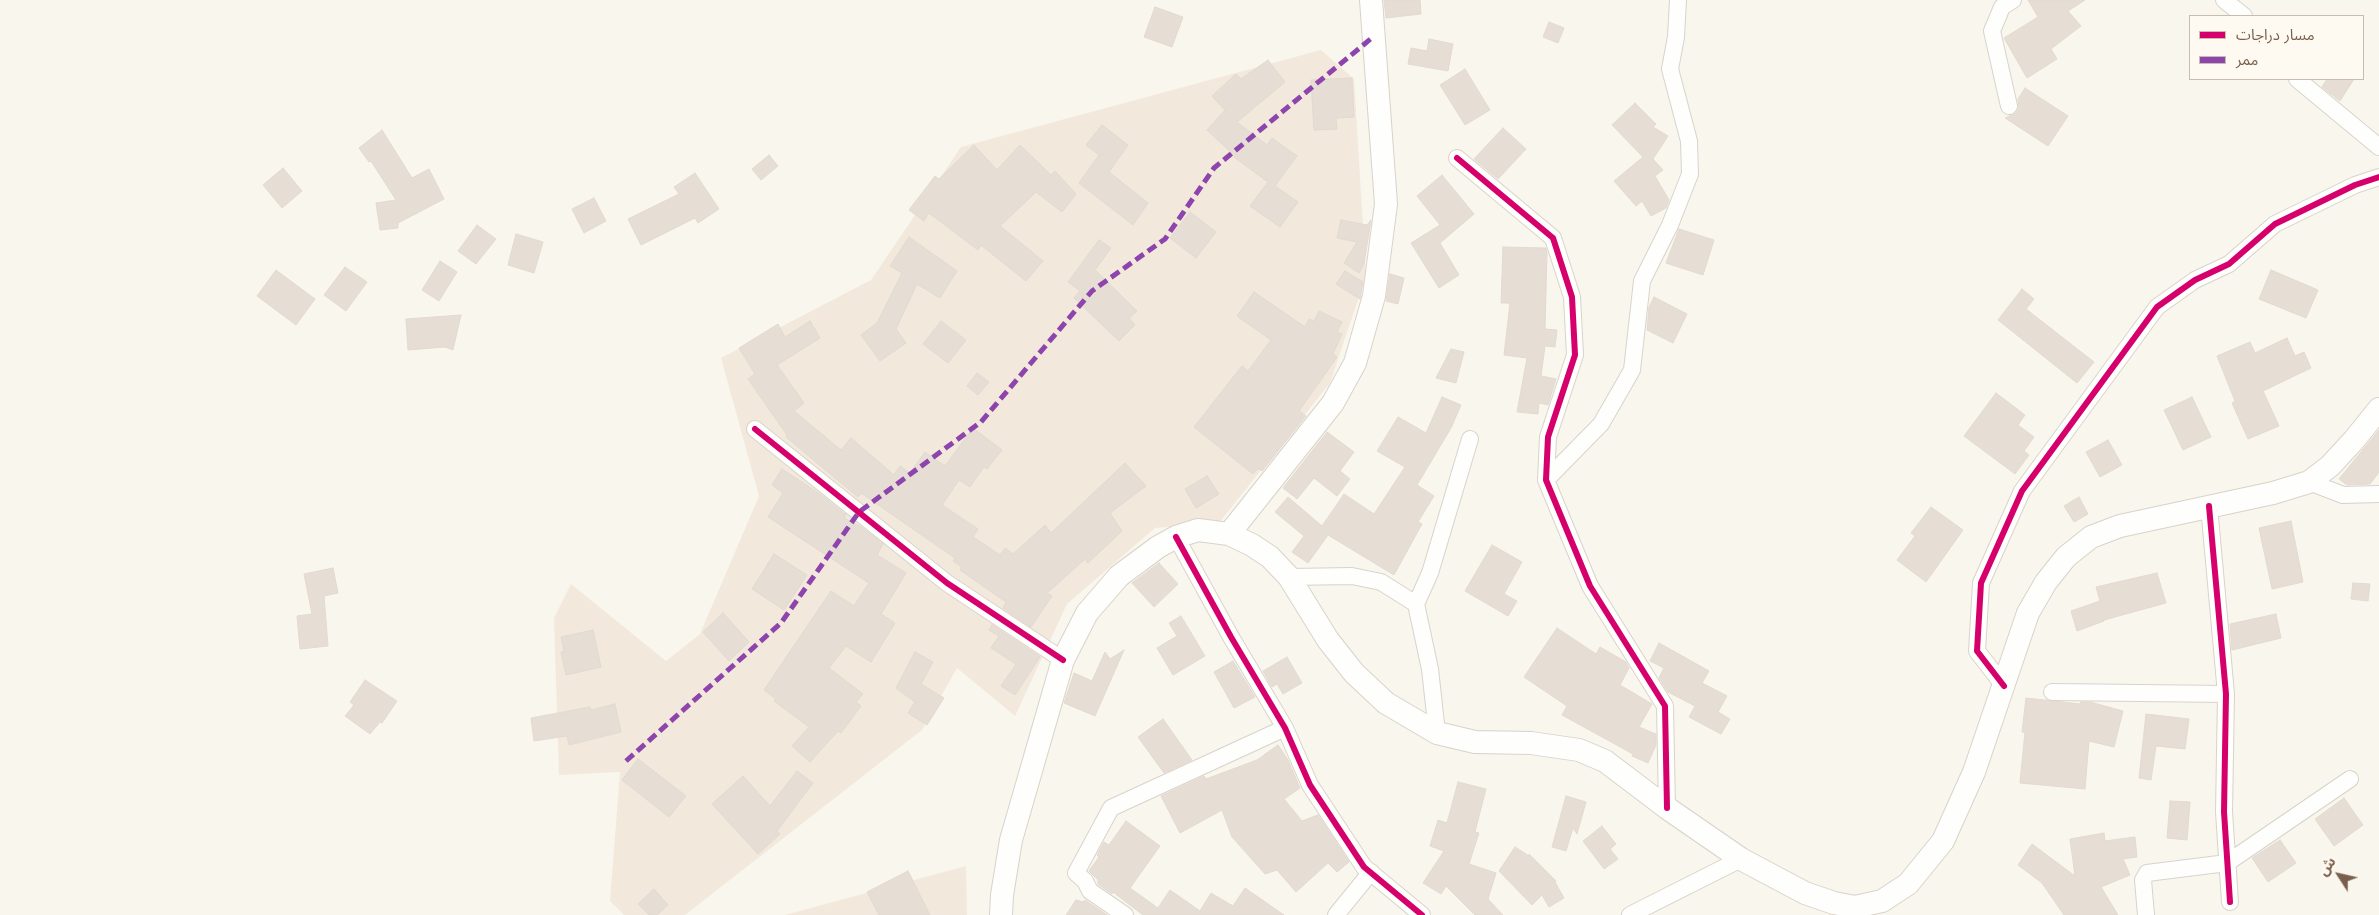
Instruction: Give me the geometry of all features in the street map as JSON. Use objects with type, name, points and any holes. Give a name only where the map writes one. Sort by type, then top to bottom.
[{"type":"main road","points":[[1229,534],[1333,403],[1355,363],[1374,296],[1386,204],[1371,0]]},
{"type":"main road","points":[[1001,915],[1002,894],[1011,840],[1064,660],[1087,613],[1120,576],[1158,547],[1176,537],[1198,530],[1229,534],[1252,545],[1270,558],[1289,577],[1328,640],[1354,673],[1386,703],[1437,733],[1476,742],[1531,743],[1579,750],[1605,762],[1741,859],[1805,892],[1834,903],[1855,907],[1882,901],[1908,884],[1943,842],[1974,772],[2028,612],[2046,582],[2066,557],[2090,537],[2120,526],[2274,493],[2309,482],[2330,466],[2379,409]]},
{"type":"street","points":[[1546,480],[1601,424],[1632,370],[1642,281],[1670,225],[1690,174],[1689,141],[1670,69],[1676,37],[1678,0]]},
{"type":"street","points":[[2008,106],[1992,31],[2002,7],[2013,0]]},
{"type":"street","points":[[2224,0],[2243,15]]},
{"type":"street","points":[[2298,80],[2379,147]]},
{"type":"street","points":[[1457,158],[1552,238],[1572,297],[1575,355],[1548,437],[1546,480],[1590,586],[1665,706],[1667,808]]},
{"type":"street","points":[[2004,686],[1977,651],[1981,583],[2022,491],[2157,307],[2195,280],[2229,264],[2275,224],[2355,185],[2379,177]]},
{"type":"street","points":[[2355,185],[2379,191]]},
{"type":"street","points":[[754,428],[947,583],[1064,660]]},
{"type":"street","points":[[1437,733],[1430,669],[1416,604],[1430,572],[1470,439]]},
{"type":"street","points":[[2309,482],[2343,496],[2379,494]]},
{"type":"street","points":[[2209,506],[2226,694],[2224,812],[2230,902]]},
{"type":"street","points":[[1176,537],[1231,637],[1285,728],[1310,785],[1364,867],[1422,915]]},
{"type":"street","points":[[1289,577],[1352,576],[1381,582],[1416,604]]},
{"type":"street","points":[[2052,692],[2226,694]]},
{"type":"street","points":[[1125,915],[1090,891],[1085,881],[1076,873],[1111,808],[1285,728]]},
{"type":"street","points":[[2146,915],[2144,880],[2147,873],[2228,864],[2350,779]]},
{"type":"street","points":[[1630,915],[1741,859]]},
{"type":"street","points":[[1336,915],[1371,872]]},
{"type":"shaded area","points":[[1321,50],[1354,79],[1366,276],[1330,383],[1219,523],[1155,528],[1067,604],[1015,716],[957,668],[922,730],[685,915],[624,915],[610,901],[620,772],[559,775],[554,618],[571,584],[666,661],[700,634],[759,496],[721,358],[871,280],[961,147]]},
{"type":"shaded area","points":[[966,866],[967,915],[785,915]]},
{"type":"building","points":[[1384,0],[1420,0],[1421,14],[1386,18]]},
{"type":"building","points":[[2028,0],[2085,0],[2068,11],[2081,26],[2051,49],[2057,59],[2027,78],[2004,38],[2038,17]]},
{"type":"building","points":[[1155,7],[1183,17],[1172,47],[1144,37]]},
{"type":"building","points":[[1549,22],[1564,28],[1558,43],[1543,37]]},
{"type":"building","points":[[1429,39],[1453,44],[1448,71],[1408,64],[1411,48],[1427,51]]},
{"type":"building","points":[[1268,60],[1285,82],[1237,122],[1267,145],[1272,138],[1297,156],[1275,186],[1298,202],[1280,227],[1250,206],[1268,182],[1234,157],[1207,130],[1225,110],[1212,96],[1236,74],[1241,79]]},
{"type":"building","points":[[1465,69],[1490,110],[1465,125],[1440,85]]},
{"type":"building","points":[[1352,78],[1354,117],[1336,118],[1337,129],[1314,130],[1311,80]]},
{"type":"building","points":[[2326,80],[2353,80],[2340,101],[2322,87]]},
{"type":"building","points":[[2025,88],[2068,116],[2048,146],[2005,118],[2016,113],[2019,108],[2018,99]]},
{"type":"building","points":[[1635,103],[1656,124],[1653,127],[1668,136],[1653,159],[1663,170],[1655,176],[1669,200],[1666,208],[1651,216],[1642,201],[1636,206],[1614,181],[1643,157],[1612,125]]},
{"type":"building","points":[[1102,125],[1128,145],[1109,172],[1148,203],[1133,225],[1079,183],[1099,155],[1086,145]]},
{"type":"building","points":[[1503,128],[1526,149],[1498,179],[1474,159]]},
{"type":"building","points":[[382,130],[412,178],[429,169],[444,199],[398,223],[398,228],[380,230],[376,203],[396,200],[371,161],[369,162],[359,148]]},
{"type":"building","points":[[974,145],[997,170],[1020,145],[1051,175],[1055,171],[1076,194],[1062,212],[1036,192],[1000,226],[1043,261],[1026,281],[981,245],[978,250],[929,213],[924,221],[909,210],[935,176],[939,179]]},
{"type":"building","points":[[769,155],[778,166],[761,180],[752,169]]},
{"type":"building","points":[[283,168],[302,191],[282,208],[263,185]]},
{"type":"building","points":[[695,173],[719,209],[698,223],[695,218],[641,245],[628,219],[679,194],[674,187]]},
{"type":"building","points":[[1442,175],[1474,214],[1440,243],[1459,275],[1439,288],[1411,243],[1440,225],[1417,196]]},
{"type":"building","points":[[594,198],[606,221],[584,233],[572,209]]},
{"type":"building","points":[[1190,212],[1216,232],[1196,258],[1170,238]]},
{"type":"building","points":[[1341,220],[1367,225],[1371,220],[1364,264],[1359,273],[1344,263],[1357,242],[1337,238]]},
{"type":"building","points":[[477,225],[496,239],[476,264],[458,251]]},
{"type":"building","points":[[1679,229],[1714,240],[1703,275],[1666,263]]},
{"type":"building","points":[[516,234],[543,242],[534,273],[508,265]]},
{"type":"building","points":[[909,237],[957,271],[940,298],[917,284],[896,329],[906,343],[880,361],[861,335],[877,323],[902,273],[890,266]]},
{"type":"building","points":[[1099,240],[1111,248],[1095,270],[1137,311],[1129,318],[1135,325],[1119,341],[1074,298],[1080,291],[1068,282]]},
{"type":"building","points":[[1503,247],[1546,248],[1545,329],[1557,330],[1555,347],[1545,346],[1541,376],[1556,379],[1548,405],[1539,403],[1538,414],[1517,412],[1527,358],[1504,355],[1510,303],[1501,303]]},
{"type":"building","points":[[440,261],[457,272],[439,301],[422,290]]},
{"type":"building","points":[[345,267],[367,282],[346,311],[324,295]]},
{"type":"building","points":[[276,270],[315,299],[296,325],[257,296]]},
{"type":"building","points":[[2271,270],[2318,290],[2306,318],[2259,299]]},
{"type":"building","points":[[1345,271],[1363,282],[1360,299],[1336,284]]},
{"type":"building","points":[[1390,274],[1404,278],[1398,304],[1386,301]]},
{"type":"building","points":[[2022,289],[2034,299],[2026,309],[2094,362],[2077,383],[1998,320]]},
{"type":"building","points":[[1254,292],[1305,327],[1309,319],[1314,321],[1319,311],[1342,322],[1337,332],[1342,334],[1333,354],[1337,357],[1299,411],[1306,416],[1262,471],[1258,468],[1253,474],[1194,427],[1242,366],[1248,371],[1271,340],[1237,316]]},
{"type":"building","points":[[1654,297],[1687,314],[1673,343],[1647,330],[1649,307]]},
{"type":"building","points":[[461,315],[453,350],[445,347],[408,350],[406,319]]},
{"type":"building","points":[[810,321],[820,338],[777,365],[804,403],[794,411],[841,450],[851,438],[894,475],[900,466],[910,473],[925,452],[945,466],[973,428],[1002,450],[987,469],[984,467],[970,487],[959,480],[942,505],[978,529],[973,537],[1000,555],[1005,548],[1013,554],[1045,525],[1051,533],[1125,463],[1146,486],[1110,513],[1122,531],[1088,563],[1085,559],[1047,593],[1052,596],[1031,627],[1003,608],[1006,602],[960,570],[962,567],[953,561],[955,558],[861,493],[858,497],[786,437],[787,435],[748,379],[755,374],[739,348],[778,324],[785,337]]},
{"type":"building","points":[[941,321],[966,340],[948,363],[923,344]]},
{"type":"building","points":[[2287,338],[2295,356],[2304,352],[2311,368],[2263,391],[2279,426],[2248,439],[2232,403],[2235,401],[2217,356],[2250,342],[2255,353]]},
{"type":"building","points":[[1451,349],[1464,352],[1456,383],[1436,378]]},
{"type":"building","points":[[977,373],[989,382],[978,395],[967,386]]},
{"type":"building","points":[[1996,393],[2025,415],[2018,425],[2034,437],[2024,451],[2029,455],[2015,474],[1964,436]]},
{"type":"building","points":[[1442,397],[1461,405],[1451,428],[1417,485],[1434,496],[1418,522],[1422,524],[1394,575],[1328,535],[1308,563],[1292,552],[1304,536],[1275,512],[1288,497],[1322,526],[1344,494],[1374,514],[1405,467],[1377,451],[1398,417],[1426,433]]},
{"type":"building","points":[[2192,397],[2211,437],[2183,450],[2164,410]]},
{"type":"building","points":[[2379,430],[2379,472],[2370,484],[2347,485],[2339,479]]},
{"type":"building","points":[[1327,432],[1354,452],[1340,471],[1350,479],[1337,496],[1314,478],[1297,499],[1283,488]]},
{"type":"building","points":[[2108,440],[2122,465],[2100,477],[2086,452]]},
{"type":"building","points":[[782,469],[820,494],[846,515],[844,518],[861,527],[883,544],[877,555],[906,573],[881,614],[895,623],[871,662],[846,646],[829,668],[863,694],[856,702],[861,706],[841,733],[838,731],[810,762],[792,746],[809,727],[774,701],[776,699],[764,690],[831,591],[854,606],[869,583],[768,517],[783,493],[772,485]]},
{"type":"building","points":[[1207,476],[1219,494],[1196,508],[1185,489]]},
{"type":"building","points":[[2079,497],[2088,514],[2074,522],[2064,506]]},
{"type":"building","points":[[1931,507],[1963,530],[1926,582],[1897,560],[1915,536],[1911,533]]},
{"type":"building","points":[[2291,521],[2303,582],[2272,589],[2259,528]]},
{"type":"building","points":[[1492,545],[1522,562],[1504,594],[1517,601],[1508,616],[1465,591]]},
{"type":"building","points":[[774,554],[807,575],[784,610],[752,589]]},
{"type":"building","points":[[1159,563],[1178,584],[1154,607],[1132,583]]},
{"type":"building","points":[[333,568],[338,593],[324,596],[328,646],[300,649],[297,616],[312,614],[304,574]]},
{"type":"building","points":[[2157,573],[2166,603],[2104,620],[2077,631],[2071,611],[2100,601],[2096,587]]},
{"type":"building","points":[[2353,583],[2370,584],[2368,601],[2351,599]]},
{"type":"building","points":[[723,613],[749,642],[729,661],[703,632]]},
{"type":"building","points":[[2276,614],[2281,638],[2232,650],[2230,624]]},
{"type":"building","points":[[1181,616],[1205,656],[1173,675],[1157,648],[1177,636],[1169,623]]},
{"type":"building","points":[[992,625],[1040,657],[1015,695],[1001,686],[1016,664],[991,648],[999,636],[989,630]]},
{"type":"building","points":[[1557,628],[1596,654],[1600,647],[1626,662],[1629,668],[1620,685],[1652,704],[1639,727],[1656,734],[1656,745],[1648,763],[1632,756],[1633,754],[1562,715],[1567,706],[1524,677]]},
{"type":"building","points":[[593,630],[601,667],[566,675],[561,652],[564,651],[561,637]]},
{"type":"building","points":[[1659,643],[1709,671],[1702,683],[1727,696],[1718,712],[1730,719],[1721,734],[1689,717],[1695,706],[1668,692],[1659,678],[1664,668],[1650,661]]},
{"type":"building","points":[[1124,650],[1095,716],[1064,703],[1074,673],[1092,681],[1105,652],[1110,659]]},
{"type":"building","points":[[915,652],[933,662],[921,684],[944,698],[927,725],[908,713],[915,702],[896,688]]},
{"type":"building","points":[[1287,657],[1302,683],[1283,694],[1277,684],[1272,687],[1263,671]]},
{"type":"building","points":[[1233,661],[1255,697],[1234,708],[1214,672]]},
{"type":"building","points":[[365,680],[397,701],[382,723],[380,722],[370,734],[345,716],[354,705],[350,702]]},
{"type":"building","points":[[2026,698],[2080,704],[2081,702],[2090,702],[2123,711],[2114,747],[2089,741],[2085,789],[2020,783],[2025,732],[2022,732]]},
{"type":"building","points":[[615,704],[621,732],[569,745],[567,736],[534,741],[531,718],[590,707],[591,710]]},
{"type":"building","points":[[2146,714],[2189,719],[2185,749],[2156,746],[2151,780],[2139,778]]},
{"type":"building","points":[[1163,719],[1192,760],[1164,773],[1138,737]]},
{"type":"building","points":[[1278,745],[1288,760],[1300,788],[1284,799],[1302,821],[1318,815],[1349,862],[1337,872],[1328,863],[1296,892],[1277,870],[1265,874],[1232,837],[1222,810],[1180,833],[1161,796],[1204,776],[1206,779],[1257,760]]},
{"type":"building","points":[[638,759],[686,796],[669,817],[622,780]]},
{"type":"building","points":[[797,771],[813,783],[777,831],[780,834],[758,854],[712,804],[743,776],[770,806]]},
{"type":"building","points":[[1458,782],[1486,789],[1475,832],[1479,833],[1469,864],[1496,873],[1488,899],[1503,915],[1475,915],[1446,886],[1441,894],[1423,883],[1444,851],[1430,846],[1438,820],[1447,823]]},
{"type":"building","points":[[1566,796],[1586,802],[1577,834],[1573,828],[1566,851],[1552,847]]},
{"type":"building","points":[[2344,798],[2363,825],[2334,846],[2315,819]]},
{"type":"building","points":[[2170,801],[2190,802],[2187,840],[2167,838]]},
{"type":"building","points":[[1126,821],[1160,846],[1130,888],[1158,908],[1170,890],[1200,911],[1211,893],[1233,906],[1245,888],[1284,915],[1143,915],[1113,892],[1112,894],[1098,884],[1098,880],[1089,871],[1099,857],[1097,855],[1104,842],[1109,845]]},
{"type":"building","points":[[1602,826],[1616,844],[1610,849],[1618,859],[1604,869],[1583,841]]},
{"type":"building","points":[[2104,833],[2105,841],[2135,837],[2137,857],[2123,859],[2130,875],[2101,887],[2118,915],[2064,915],[2042,883],[2018,865],[2032,844],[2075,876],[2070,839]]},
{"type":"building","points":[[2280,840],[2296,863],[2268,882],[2252,858]]},
{"type":"building","points":[[1515,847],[1529,856],[1529,854],[1556,881],[1564,898],[1549,907],[1542,895],[1532,905],[1499,871]]},
{"type":"building","points":[[908,871],[930,915],[879,915],[867,892]]},
{"type":"building","points":[[654,889],[668,905],[657,915],[649,915],[638,904]]},
{"type":"building","points":[[1076,900],[1083,902],[1085,900],[1107,915],[1066,915]]},
{"type":"marked path","points":[[626,761],[781,623],[859,512],[981,422],[1092,291],[1165,239],[1214,168],[1373,37]]},
{"type":"cycle path","points":[[1457,158],[1553,238],[1572,297],[1575,355],[1548,437],[1546,480],[1590,586],[1665,706],[1667,808]]},
{"type":"cycle path","points":[[2004,686],[1977,651],[1981,583],[2022,491],[2157,307],[2195,280],[2229,264],[2275,224],[2355,185],[2379,177]]},
{"type":"cycle path","points":[[755,429],[947,583],[1063,660]]},
{"type":"cycle path","points":[[2209,506],[2226,694],[2224,812],[2230,902]]},
{"type":"cycle path","points":[[1176,537],[1231,637],[1285,728],[1310,785],[1364,867],[1422,915]]}]
